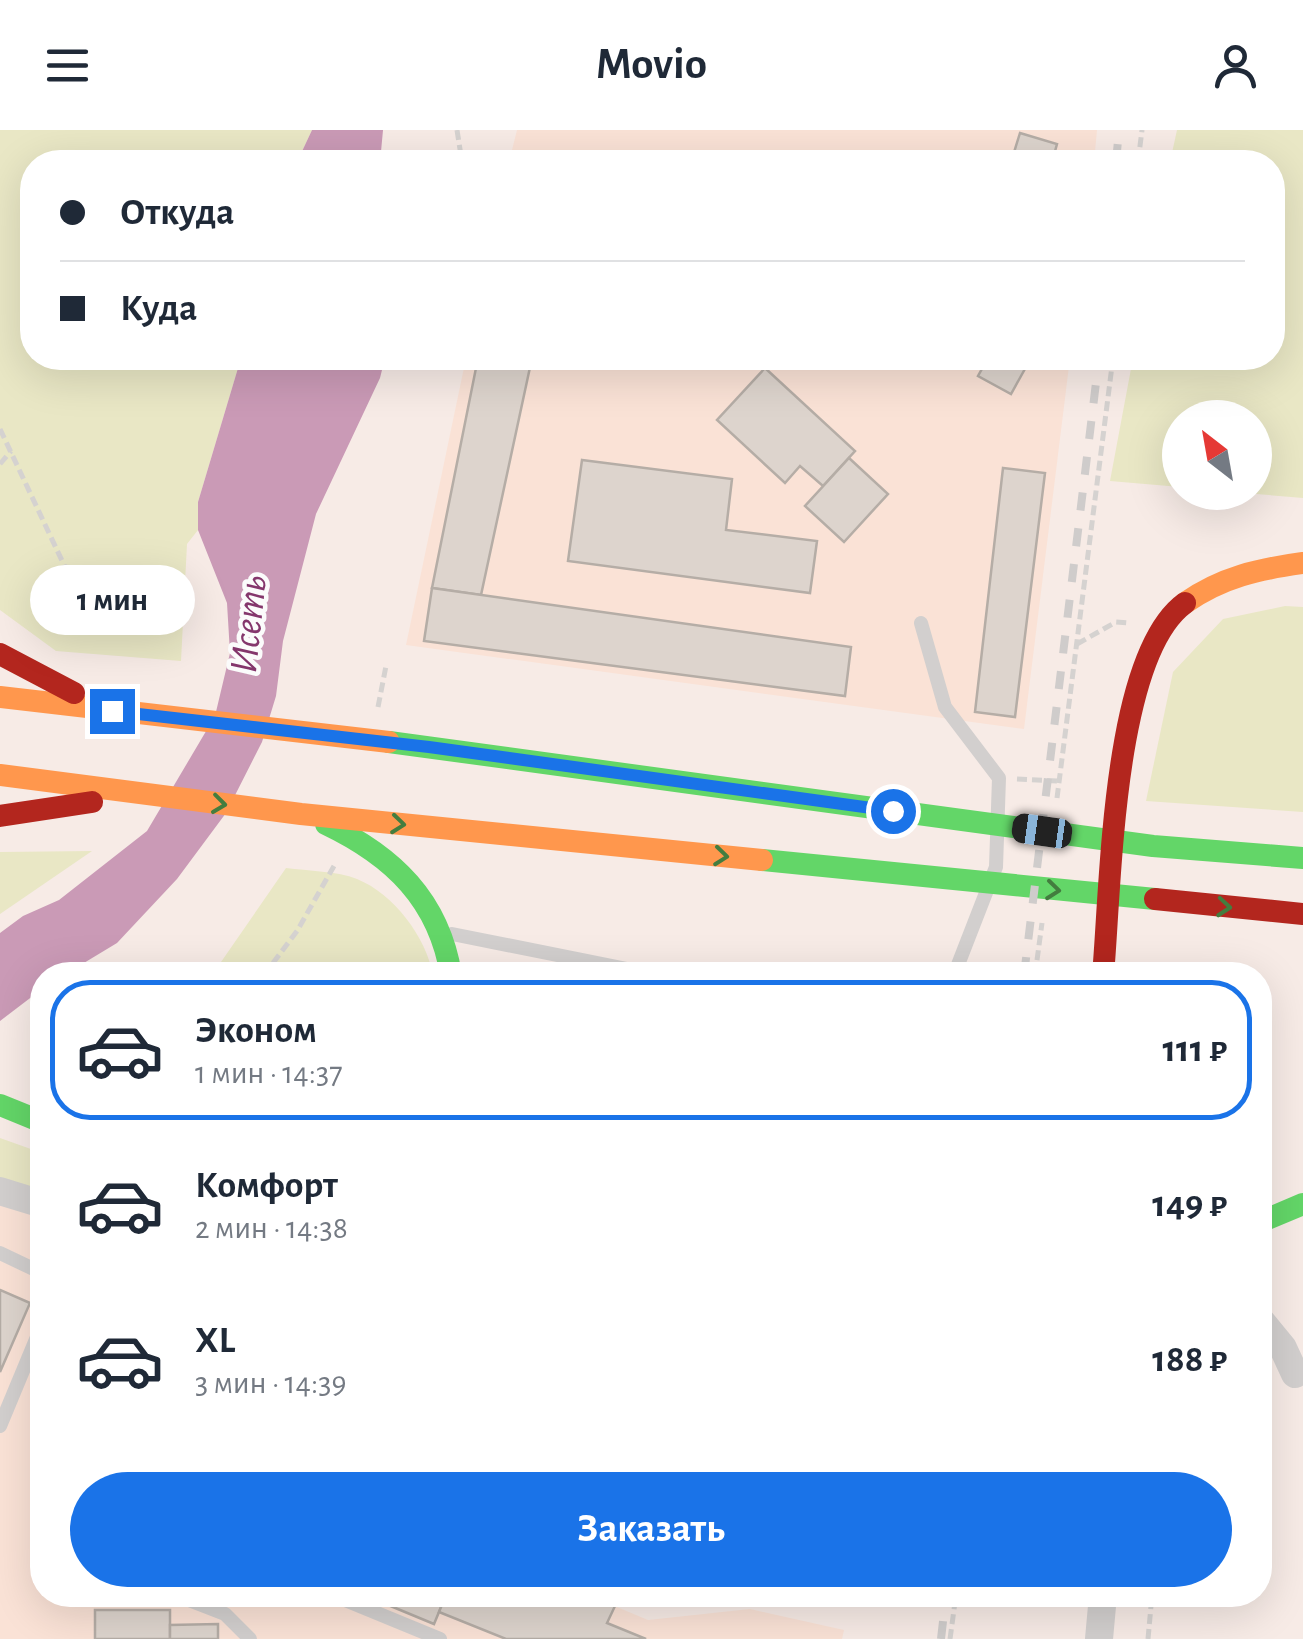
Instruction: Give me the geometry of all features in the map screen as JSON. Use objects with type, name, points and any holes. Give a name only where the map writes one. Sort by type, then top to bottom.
[{"type":"main road","points":[[1104,962],[1126,720],[1138,670],[1160,628],[1188,600],[1220,580],[1264,566],[1303,563]]},
{"type":"main road","points":[[0,654],[112,711]]},
{"type":"main road","points":[[0,697],[429,747],[1152,846],[1303,858]]},
{"type":"main road","points":[[0,775],[301,814],[1303,914]]},
{"type":"main road","points":[[0,816],[136,795]]},
{"type":"main road","points":[[301,814],[379,853],[412,880],[442,932],[448,962]]},
{"type":"main road","points":[[4,1106],[30,1117]]},
{"type":"main road","points":[[1272,1217],[1303,1204]]},
{"type":"street","points":[[0,1191],[30,1200]]},
{"type":"street","points":[[1272,1335],[1283,1348],[1299,1383]]},
{"type":"street","points":[[1099,1639],[1102,1607]]},
{"type":"lane","points":[[920,624],[945,707],[999,778],[996,867],[959,962]]},
{"type":"lane","points":[[442,932],[591,962]]},
{"type":"lane","points":[[0,1254],[30,1267]]},
{"type":"lane","points":[[0,1426],[30,1357]]},
{"type":"lane","points":[[207,1607],[225,1614],[250,1639]]},
{"type":"lane","points":[[362,1607],[440,1639]]},
{"type":"path","points":[[1057,799],[1111,370]]},
{"type":"path","points":[[0,429],[65,567],[180,578]]},
{"type":"path","points":[[0,464],[11,451]]},
{"type":"path","points":[[1077,644],[1116,622],[1131,623]]},
{"type":"path","points":[[999,778],[1060,781]]},
{"type":"path","points":[[1037,962],[1043,911]]},
{"type":"path","points":[[950,1639],[954,1607]]},
{"type":"path","points":[[1148,1639],[1151,1607]]},
{"type":"shaded area","points":[[0,130],[312,130],[303,150],[20,150],[20,370],[237,370],[198,502],[198,530],[187,544],[181,661],[56,651],[0,610]]},
{"type":"shaded area","points":[[517,130],[1097,130],[1095,150],[512,150]]},
{"type":"shaded area","points":[[1177,130],[1303,130],[1303,498],[1272,495],[1272,400],[1162,400],[1162,485],[1110,481],[1131,370],[1285,370],[1285,150],[1173,150]]},
{"type":"shaded area","points":[[463,370],[1069,370],[1024,729],[406,645]]},
{"type":"shaded area","points":[[1285,606],[1303,607],[1303,812],[1146,801],[1173,672],[1223,619]]},
{"type":"shaded area","points":[[92,851],[0,914],[0,852]]},
{"type":"shaded area","points":[[286,868],[349,876],[371,886],[406,918],[429,962],[221,962]]},
{"type":"shaded area","points":[[0,1138],[30,1149],[30,1188],[0,1178]]},
{"type":"shaded area","points":[[0,1201],[30,1214],[30,1607],[617,1607],[648,1620],[750,1609],[844,1630],[842,1639],[0,1639]]},
{"type":"water","points":[[312,130],[383,130],[381,150],[303,150]]},
{"type":"water","name":"Исеть","points":[[237,370],[382,370],[316,514],[283,641],[276,696],[262,742],[226,813],[177,879],[117,943],[86,962],[30,962],[30,998],[0,1021],[0,933],[23,916],[59,900],[147,831],[215,716],[230,653],[227,603],[198,530],[198,502]]},
{"type":"building","points":[[1020,133],[1057,144],[1055,150],[1015,150]]},
{"type":"building","points":[[476,370],[529,370],[481,595],[432,588]]},
{"type":"building","points":[[767,370],[855,451],[823,486],[800,466],[785,483],[717,420]]},
{"type":"building","points":[[981,370],[1024,370],[1011,394],[978,376]]},
{"type":"building","points":[[849,458],[888,494],[844,542],[805,506]]},
{"type":"building","points":[[582,460],[732,479],[726,530],[817,541],[810,593],[568,561]]},
{"type":"building","points":[[1003,468],[1045,473],[1015,717],[975,712]]},
{"type":"building","points":[[432,588],[851,647],[845,696],[424,641]]},
{"type":"building","points":[[0,1290],[30,1303],[0,1372]]},
{"type":"building","points":[[393,1607],[441,1607],[434,1624]]},
{"type":"building","points":[[441,1607],[615,1607],[607,1623],[646,1639],[506,1639],[439,1612]]},
{"type":"building","points":[[95,1610],[170,1610],[170,1639],[95,1639]]},
{"type":"building","points":[[218,1624],[218,1639],[170,1639],[170,1625]]},
{"type":"railway","points":[[1117,150],[1119,130]]},
{"type":"railway","points":[[1026,962],[1098,370]]},
{"type":"railway","points":[[941,1639],[945,1607]]},
{"type":"traffic: fast","points":[[389,742],[1153,846],[1303,858]]},
{"type":"traffic: fast","points":[[326,824],[372,851],[409,883],[436,924],[448,962]]},
{"type":"traffic: fast","points":[[762,860],[1155,899]]},
{"type":"traffic: fast","points":[[0,1105],[30,1117]]},
{"type":"traffic: fast","points":[[1272,1217],[1303,1204]]},
{"type":"traffic: slow","points":[[1185,603],[1241,576],[1303,563]]},
{"type":"traffic: slow","points":[[0,697],[389,742]]},
{"type":"traffic: slow","points":[[0,775],[301,814],[762,860]]},
{"type":"traffic: jam","points":[[1104,962],[1113,833],[1129,721],[1143,671],[1161,631],[1185,603]]},
{"type":"traffic: jam","points":[[0,654],[74,693]]},
{"type":"traffic: jam","points":[[0,816],[92,802]]},
{"type":"traffic: jam","points":[[1155,899],[1303,914]]},
{"type":"route","points":[[112,711],[429,747],[893,811]]}]
